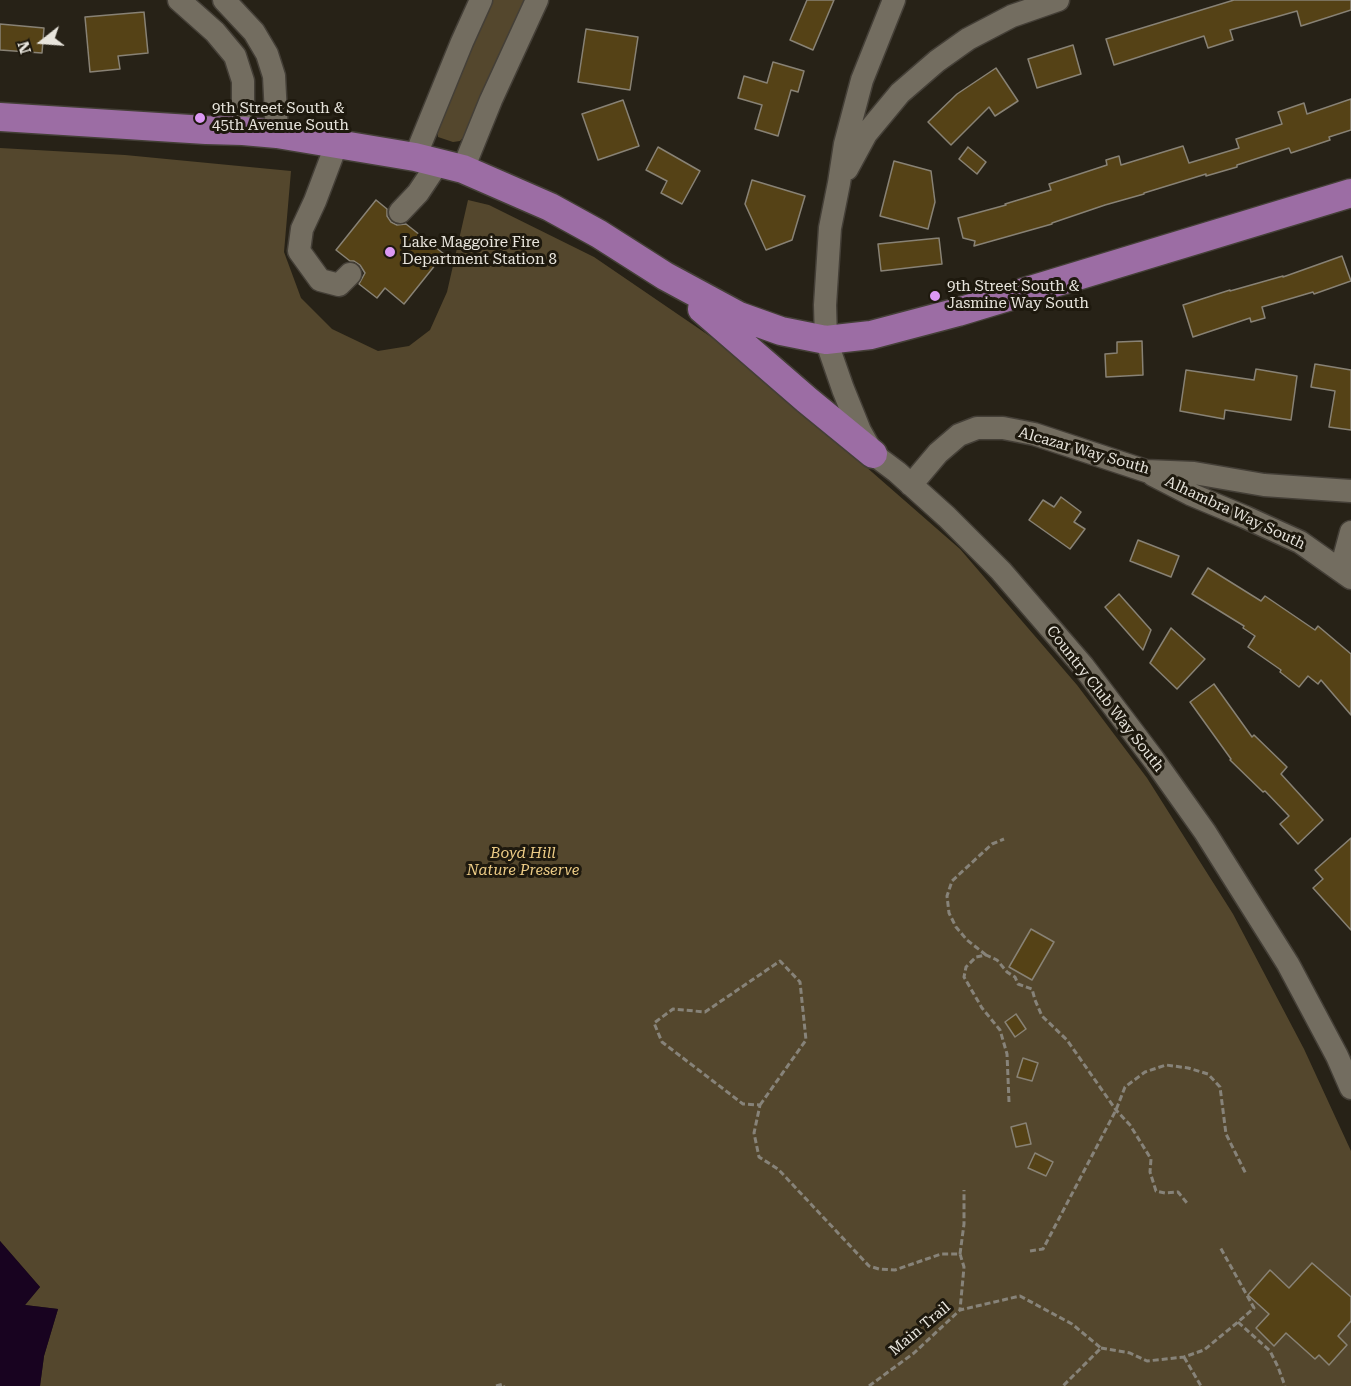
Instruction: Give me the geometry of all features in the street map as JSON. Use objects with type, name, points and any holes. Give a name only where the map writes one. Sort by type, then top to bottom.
[{"type":"main road","points":[[0,117],[277,134],[439,163],[550,207],[599,234],[664,276],[739,316],[781,331],[826,340],[871,335],[958,312],[1351,193]]},
{"type":"main road","points":[[664,276],[873,454]]},
{"type":"street","points":[[179,0],[215,32],[235,56],[243,81],[243,131]]},
{"type":"street","points":[[224,0],[255,32],[267,54],[274,76],[277,134]]},
{"type":"street","points":[[439,163],[452,63],[481,0]]},
{"type":"street","points":[[400,212],[418,193],[439,163],[491,100],[537,0]]},
{"type":"street","points":[[839,183],[845,144],[862,80],[894,0]]},
{"type":"street","points":[[839,183],[866,134],[900,93],[937,61],[968,39],[1012,16],[1058,0]]},
{"type":"street","points":[[337,143],[302,229],[299,251],[320,280],[339,285],[350,274]]},
{"type":"street","name":"Country Club Way South","points":[[839,183],[830,228],[825,305],[826,340],[860,431],[873,454],[947,517],[1001,571],[1083,666],[1154,760],[1205,831],[1288,964],[1337,1056],[1351,1088]]},
{"type":"street","name":"Alcazar Way South","points":[[911,485],[938,453],[959,435],[977,428],[1003,428],[1034,434],[1146,471],[1194,473],[1264,485],[1351,491]]},
{"type":"street","name":"Alhambra Way South","points":[[1146,471],[1190,494],[1300,542],[1346,574]]},
{"type":"street","points":[[1346,574],[1351,532]]},
{"type":"path","points":[[1004,839],[992,844],[952,881],[948,896],[949,913],[956,927],[967,940],[986,955],[997,960],[1006,972],[1015,977],[1018,984],[1032,989],[1042,1016],[1067,1040],[1116,1110],[1130,1125],[1151,1159],[1150,1172],[1156,1191],[1178,1192],[1187,1203]]},
{"type":"path","points":[[986,955],[976,957],[966,967],[964,977],[982,1008],[1000,1030],[1007,1054],[1009,1102]]},
{"type":"path","points":[[760,1105],[743,1104],[671,1049],[662,1042],[654,1023],[673,1009],[705,1012],[780,961],[800,982],[806,1040],[760,1105],[754,1133],[759,1157],[778,1169],[869,1266],[879,1269],[895,1269],[941,1254],[960,1254]]},
{"type":"path","points":[[1030,1251],[1043,1249],[1116,1110],[1125,1087],[1145,1072],[1166,1065],[1208,1074],[1220,1087],[1226,1134],[1246,1174]]},
{"type":"path","points":[[960,1310],[964,1268],[960,1254],[964,1224],[964,1190]]},
{"type":"path","points":[[1063,1386],[1101,1348],[1130,1353],[1147,1361],[1184,1357],[1204,1350],[1239,1322],[1254,1308],[1220,1247]]},
{"type":"path","name":"Main Trail","points":[[869,1386],[914,1353],[960,1310],[1020,1296],[1072,1324],[1101,1348]]},
{"type":"path","points":[[1239,1322],[1270,1351],[1285,1386]]},
{"type":"path","points":[[1184,1357],[1201,1386]]},
{"type":"path","points":[[496,1386],[503,1384],[504,1386]]},
{"type":"green space","points":[[493,0],[528,0],[467,133],[460,141],[453,142],[438,137],[437,128]]},
{"type":"green space","name":"Boyd Hill Nature Preserve","points":[[0,148],[125,155],[291,171],[284,252],[301,298],[332,329],[378,351],[409,346],[430,330],[447,292],[468,200],[489,205],[594,257],[717,341],[960,549],[1077,685],[1147,778],[1233,914],[1304,1049],[1351,1151],[1351,1386],[40,1386],[44,1356],[58,1309],[25,1305],[40,1287],[0,1241]]},
{"type":"shaded area","points":[[0,1241],[40,1287],[25,1305],[58,1309],[44,1356],[40,1386],[0,1386]]},
{"type":"building","points":[[807,0],[834,0],[813,50],[790,40]]},
{"type":"building","points":[[1234,0],[1351,0],[1351,10],[1301,26],[1297,11],[1230,30],[1233,40],[1208,48],[1204,36],[1114,65],[1106,39]]},
{"type":"building","points":[[144,12],[148,53],[118,56],[120,69],[90,72],[85,17]]},
{"type":"building","points":[[0,24],[44,28],[42,53],[0,50]]},
{"type":"building","points":[[586,29],[638,37],[630,90],[578,82]]},
{"type":"building","points":[[1073,45],[1081,74],[1037,88],[1028,59]]},
{"type":"building","points":[[773,62],[804,71],[798,92],[791,90],[778,136],[755,129],[762,105],[738,98],[744,76],[767,83]]},
{"type":"building","points":[[996,68],[1018,101],[995,116],[989,107],[951,145],[928,122],[957,94]]},
{"type":"building","points":[[1351,99],[1351,130],[1329,137],[1330,140],[1291,153],[1289,148],[1237,165],[1237,167],[1206,176],[1206,174],[1052,224],[974,246],[975,241],[963,238],[958,218],[1051,190],[1049,184],[1107,165],[1106,160],[1119,156],[1121,165],[1183,146],[1189,163],[1239,148],[1236,139],[1282,124],[1278,112],[1304,103],[1307,114]]},
{"type":"building","points":[[623,100],[639,146],[598,160],[582,114]]},
{"type":"building","points":[[658,147],[700,171],[682,204],[661,193],[667,181],[646,170]]},
{"type":"building","points":[[968,147],[986,162],[977,174],[959,159]]},
{"type":"building","points":[[894,161],[931,171],[935,202],[928,229],[880,216]]},
{"type":"building","points":[[752,180],[805,196],[792,240],[766,250],[745,204]]},
{"type":"building","name":"Lake Maggoire Fire Department Station 8","points":[[376,200],[387,209],[387,216],[391,222],[397,225],[406,224],[444,254],[404,304],[385,288],[377,298],[359,284],[365,273],[360,265],[350,261],[336,250]]},
{"type":"building","points":[[939,238],[942,264],[881,271],[878,244]]},
{"type":"building","points":[[1342,256],[1351,281],[1314,294],[1313,292],[1262,307],[1265,318],[1251,322],[1250,318],[1193,337],[1183,305],[1283,277]]},
{"type":"building","points":[[1142,341],[1143,375],[1106,377],[1105,354],[1117,353],[1117,342]]},
{"type":"building","points":[[1315,364],[1351,370],[1351,430],[1329,427],[1335,391],[1311,387]]},
{"type":"building","points":[[1256,369],[1297,376],[1291,420],[1225,410],[1224,419],[1180,411],[1186,370],[1254,380]]},
{"type":"building","points":[[1061,497],[1081,512],[1074,522],[1085,529],[1070,549],[1029,520],[1043,500],[1054,507]]},
{"type":"building","points":[[1138,540],[1179,556],[1171,577],[1130,561]]},
{"type":"building","points":[[1208,568],[1261,601],[1265,596],[1315,630],[1318,626],[1351,654],[1351,715],[1321,680],[1318,684],[1308,676],[1299,687],[1280,672],[1281,670],[1248,647],[1255,636],[1243,628],[1244,626],[1192,594]]},
{"type":"building","points":[[1119,594],[1151,630],[1143,650],[1105,607]]},
{"type":"building","points":[[1171,628],[1205,659],[1177,689],[1150,663]]},
{"type":"building","points":[[1214,684],[1252,737],[1254,735],[1287,767],[1281,774],[1323,820],[1298,844],[1280,824],[1289,816],[1230,760],[1190,702]]},
{"type":"building","points":[[1351,838],[1351,930],[1313,888],[1323,879],[1315,870]]},
{"type":"building","points":[[1031,929],[1054,942],[1032,980],[1009,967]]},
{"type":"building","points":[[1016,1014],[1026,1029],[1015,1037],[1005,1022]]},
{"type":"building","points":[[1023,1058],[1038,1063],[1032,1081],[1017,1077]]},
{"type":"building","points":[[1026,1123],[1031,1144],[1016,1147],[1011,1127]]},
{"type":"building","points":[[1035,1153],[1053,1162],[1046,1176],[1028,1168]]},
{"type":"building","points":[[1312,1263],[1351,1297],[1351,1321],[1338,1336],[1347,1345],[1329,1365],[1319,1355],[1315,1359],[1286,1333],[1274,1346],[1256,1328],[1269,1314],[1248,1295],[1270,1270],[1289,1288]]},
{"type":"place","name":"9th Street South & 45th Avenue South","points":[[200,118]]},
{"type":"place","name":"Lake Maggoire Fire Department Station 8","points":[[390,252]]},
{"type":"place","name":"9th Street South & Jasmine Way South","points":[[935,296]]}]
